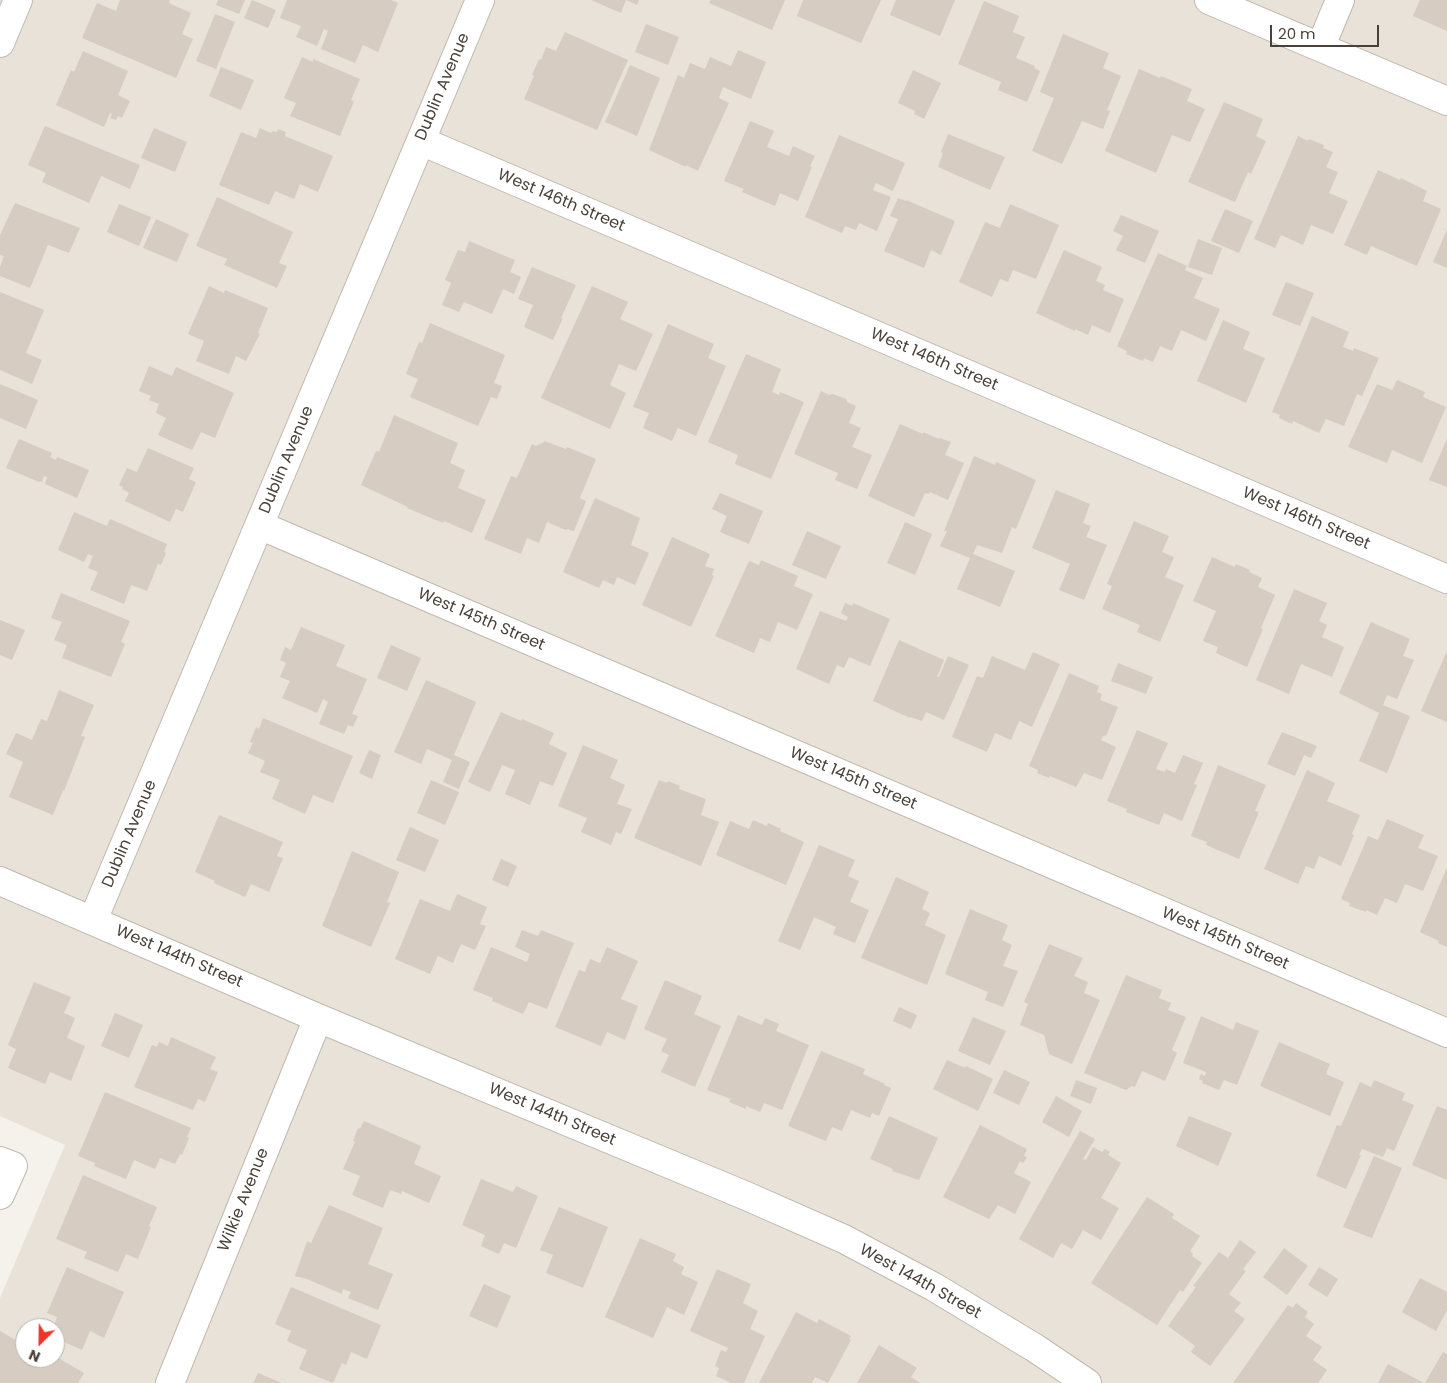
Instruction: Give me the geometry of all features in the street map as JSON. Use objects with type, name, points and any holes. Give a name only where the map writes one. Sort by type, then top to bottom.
[{"type":"street","points":[[0,43],[18,0]]},
{"type":"street","name":"Dublin Avenue","points":[[93,920],[480,0]]},
{"type":"street","points":[[1209,0],[1447,101]]},
{"type":"street","points":[[1321,46],[1340,0]]},
{"type":"street","name":"West 146th Street","points":[[420,141],[1447,579]]},
{"type":"street","name":"West 145th Street","points":[[259,525],[1447,1033]]},
{"type":"street","name":"West 144th Street","points":[[0,881],[318,1018],[744,1195],[844,1239],[934,1288],[1035,1348],[1086,1383]]},
{"type":"street","name":"Wilkie Avenue","points":[[170,1383],[318,1018]]},
{"type":"street","points":[[0,1161],[13,1166],[0,1195]]},
{"type":"shaded area","points":[[0,0],[1447,0],[1447,1383],[0,1383],[0,1298],[65,1145],[0,1116]]},
{"type":"building","points":[[120,0],[170,0],[169,3],[191,13],[182,34],[193,39],[176,78],[82,38],[97,3],[116,11]]},
{"type":"building","points":[[218,0],[245,0],[239,14],[216,5]]},
{"type":"building","points":[[252,0],[276,10],[268,28],[244,18]]},
{"type":"building","points":[[287,0],[391,0],[398,3],[378,52],[363,45],[355,63],[321,49],[328,31],[324,29],[317,46],[296,37],[301,26],[280,18]]},
{"type":"building","points":[[591,0],[626,0],[621,13]]},
{"type":"building","points":[[626,0],[639,0],[637,5]]},
{"type":"building","points":[[711,0],[785,0],[772,30],[709,3]]},
{"type":"building","points":[[803,0],[881,0],[861,43],[797,16]]},
{"type":"building","points":[[896,0],[955,0],[940,36],[890,15]]},
{"type":"building","points":[[1420,0],[1447,0],[1447,31],[1413,16]]},
{"type":"building","points":[[984,1],[1019,16],[1013,32],[1025,37],[1016,58],[1035,66],[1034,68],[1040,71],[1027,102],[998,90],[1001,82],[958,64]]},
{"type":"building","points":[[215,14],[235,22],[216,69],[196,61]]},
{"type":"building","points":[[646,24],[679,37],[668,65],[635,52]]},
{"type":"building","points":[[565,32],[628,60],[597,130],[524,99],[534,76],[532,75],[546,47],[556,51]]},
{"type":"building","points":[[1063,34],[1109,53],[1103,68],[1121,76],[1107,110],[1110,111],[1103,129],[1082,121],[1062,164],[1032,151],[1054,98],[1040,92]]},
{"type":"building","points":[[738,50],[766,62],[751,99],[723,87],[719,98],[729,103],[698,171],[649,150],[678,75],[684,78],[690,63],[705,69],[710,57],[731,66]]},
{"type":"building","points":[[83,51],[128,71],[118,95],[130,101],[122,118],[118,116],[116,120],[110,118],[112,114],[110,113],[104,127],[56,105],[71,70],[74,72]]},
{"type":"building","points":[[302,57],[313,62],[313,59],[360,79],[351,100],[354,101],[340,136],[290,116],[296,103],[284,98]]},
{"type":"building","points":[[630,65],[660,78],[637,136],[605,122]]},
{"type":"building","points":[[221,67],[254,80],[241,110],[209,96]]},
{"type":"building","points":[[1139,69],[1192,89],[1187,101],[1205,109],[1190,142],[1172,135],[1156,173],[1105,151]]},
{"type":"building","points":[[913,70],[941,83],[924,119],[914,114],[915,111],[898,103]]},
{"type":"building","points":[[1224,102],[1263,119],[1256,136],[1266,141],[1251,174],[1248,172],[1235,202],[1188,182]]},
{"type":"building","points":[[750,121],[774,131],[767,147],[789,156],[793,146],[815,156],[798,201],[780,193],[775,206],[742,192],[744,189],[724,181]]},
{"type":"building","points":[[45,126],[140,165],[130,189],[101,176],[89,203],[42,182],[46,173],[28,165]]},
{"type":"building","points":[[154,128],[187,142],[175,172],[141,158]]},
{"type":"building","points":[[260,128],[271,133],[272,131],[277,132],[278,129],[286,132],[285,136],[333,156],[318,192],[300,184],[294,199],[275,191],[269,205],[219,185],[241,132],[256,138]]},
{"type":"building","points":[[948,134],[1005,157],[990,190],[938,167]]},
{"type":"building","points":[[839,135],[905,163],[893,191],[876,183],[873,190],[891,197],[877,231],[859,223],[856,230],[845,226],[842,233],[805,217]]},
{"type":"building","points":[[1298,136],[1324,145],[1323,148],[1333,152],[1326,167],[1338,172],[1329,193],[1348,201],[1333,234],[1311,225],[1303,245],[1281,235],[1275,248],[1254,239]]},
{"type":"building","points":[[1378,170],[1400,180],[1401,178],[1427,191],[1423,201],[1441,209],[1417,266],[1371,246],[1367,255],[1344,245]]},
{"type":"building","points":[[217,197],[293,232],[279,263],[287,266],[277,288],[224,265],[227,259],[196,246]]},
{"type":"building","points":[[898,198],[955,221],[941,255],[931,250],[924,268],[884,251],[898,219],[890,216]]},
{"type":"building","points":[[15,203],[80,228],[69,253],[48,245],[30,288],[0,276],[0,267],[4,256],[0,255],[0,235]]},
{"type":"building","points":[[119,204],[151,217],[139,246],[107,232]]},
{"type":"building","points":[[1010,204],[1059,225],[1036,279],[1013,270],[1008,282],[1000,279],[992,297],[959,282],[985,222],[1000,228]]},
{"type":"building","points":[[1225,209],[1253,221],[1239,253],[1211,241]]},
{"type":"building","points":[[1121,215],[1159,231],[1145,263],[1116,250],[1123,236],[1113,231]]},
{"type":"building","points":[[156,219],[189,234],[177,262],[143,248]]},
{"type":"building","points":[[1447,230],[1447,268],[1433,262]]},
{"type":"building","points":[[1198,239],[1222,248],[1212,275],[1188,267]]},
{"type":"building","points":[[469,241],[515,260],[510,272],[521,277],[514,294],[503,289],[492,314],[464,302],[459,312],[442,305],[451,283],[445,280],[458,250],[465,252]]},
{"type":"building","points":[[1064,250],[1102,267],[1096,281],[1105,285],[1103,290],[1124,299],[1110,333],[1092,325],[1088,335],[1036,313]]},
{"type":"building","points":[[1158,253],[1187,266],[1185,270],[1203,278],[1194,298],[1220,309],[1206,341],[1181,330],[1172,351],[1160,346],[1153,362],[1144,358],[1143,361],[1126,354],[1127,351],[1117,346]]},
{"type":"building","points":[[532,267],[576,285],[553,340],[524,327],[533,305],[518,299]]},
{"type":"building","points":[[1286,282],[1314,293],[1300,326],[1272,315]]},
{"type":"building","points":[[209,286],[224,293],[225,290],[268,308],[258,333],[260,334],[246,361],[236,356],[229,374],[196,361],[204,341],[188,334]]},
{"type":"building","points":[[592,286],[628,302],[620,319],[653,334],[636,371],[619,364],[610,385],[626,393],[610,429],[541,398]]},
{"type":"building","points":[[0,292],[44,310],[26,353],[42,360],[32,384],[0,370]]},
{"type":"building","points":[[1312,316],[1349,332],[1343,347],[1353,351],[1354,348],[1379,358],[1362,396],[1357,394],[1344,426],[1326,419],[1319,433],[1293,421],[1292,424],[1279,418],[1280,415],[1272,412]]},
{"type":"building","points":[[1223,320],[1250,332],[1243,349],[1265,358],[1246,403],[1197,381]]},
{"type":"building","points":[[430,323],[505,355],[494,383],[502,386],[497,399],[491,397],[478,426],[410,397],[418,379],[406,374],[419,342],[422,343]]},
{"type":"building","points":[[668,324],[714,344],[708,358],[726,366],[696,436],[678,428],[672,441],[643,428],[649,413],[633,407]]},
{"type":"building","points":[[746,354],[781,369],[772,392],[779,395],[780,392],[804,402],[771,479],[735,464],[738,455],[708,442]]},
{"type":"building","points":[[149,366],[172,376],[176,367],[234,393],[215,438],[201,432],[192,450],[158,435],[166,418],[156,413],[159,404],[149,400],[151,396],[139,391]]},
{"type":"building","points":[[1397,380],[1425,392],[1423,397],[1446,407],[1422,463],[1392,450],[1387,463],[1348,447],[1377,384],[1392,390]]},
{"type":"building","points":[[0,384],[38,400],[26,429],[0,418]]},
{"type":"building","points":[[821,391],[846,399],[847,402],[856,406],[849,423],[861,428],[852,447],[872,455],[857,489],[835,480],[838,473],[794,454]]},
{"type":"building","points":[[394,415],[458,443],[450,463],[465,470],[458,488],[486,500],[472,533],[407,508],[361,485],[376,451],[379,452]]},
{"type":"building","points":[[900,424],[923,434],[923,432],[951,442],[945,455],[964,463],[948,500],[930,492],[929,494],[925,493],[914,517],[868,496]]},
{"type":"building","points":[[19,439],[52,453],[50,457],[56,460],[57,457],[89,470],[77,498],[45,484],[47,477],[44,476],[42,482],[39,482],[6,468]]},
{"type":"building","points":[[1447,439],[1447,487],[1429,480]]},
{"type":"building","points":[[544,441],[566,449],[567,447],[596,459],[580,498],[586,501],[574,531],[566,530],[547,522],[539,543],[527,538],[521,554],[484,539],[511,476],[517,478],[532,444],[536,446]]},
{"type":"building","points":[[148,448],[194,468],[189,479],[196,482],[183,512],[176,509],[170,522],[125,501],[129,493],[119,485],[127,468],[137,472]]},
{"type":"building","points":[[974,456],[995,465],[996,462],[1036,480],[1016,529],[1012,527],[1002,553],[977,545],[973,554],[1015,571],[1000,607],[957,589],[970,558],[940,546],[947,531],[944,531]]},
{"type":"building","points":[[1056,490],[1090,504],[1083,523],[1091,526],[1086,537],[1107,545],[1084,600],[1059,590],[1070,564],[1032,548]]},
{"type":"building","points":[[720,493],[763,511],[749,544],[720,532],[727,516],[712,509]]},
{"type":"building","points":[[595,498],[640,518],[631,545],[649,553],[635,585],[617,577],[614,585],[603,580],[599,588],[563,572]]},
{"type":"building","points":[[74,512],[107,526],[110,519],[167,544],[164,552],[166,553],[161,565],[158,564],[147,591],[131,585],[124,604],[90,590],[98,572],[88,568],[93,556],[88,554],[84,562],[58,550]]},
{"type":"building","points":[[1134,521],[1169,536],[1162,552],[1174,557],[1165,577],[1184,585],[1160,642],[1137,632],[1140,625],[1102,609],[1112,586],[1107,584]]},
{"type":"building","points":[[905,522],[932,534],[915,575],[887,563]]},
{"type":"building","points":[[807,531],[841,546],[826,579],[792,565]]},
{"type":"building","points":[[672,537],[710,554],[705,566],[714,569],[712,575],[714,576],[691,627],[642,605]]},
{"type":"building","points":[[1212,557],[1235,567],[1236,564],[1250,570],[1249,572],[1262,578],[1258,587],[1275,595],[1247,667],[1216,653],[1218,647],[1203,641],[1216,611],[1193,601]]},
{"type":"building","points":[[761,560],[798,576],[794,586],[813,594],[797,630],[778,622],[770,642],[760,638],[754,653],[715,636],[749,561],[759,565]]},
{"type":"building","points":[[1294,589],[1327,603],[1319,621],[1327,625],[1322,637],[1344,647],[1332,677],[1301,664],[1289,694],[1256,680]]},
{"type":"building","points":[[61,593],[130,621],[121,642],[125,644],[111,677],[62,658],[67,645],[54,640],[62,622],[51,618]]},
{"type":"building","points":[[845,603],[852,606],[853,603],[890,619],[870,666],[849,657],[844,668],[837,665],[829,684],[796,669],[820,611],[846,621],[848,617],[841,613]]},
{"type":"building","points":[[0,620],[25,630],[12,660],[0,655]]},
{"type":"building","points":[[1371,622],[1410,639],[1403,656],[1414,660],[1397,699],[1387,695],[1383,705],[1410,716],[1387,773],[1359,761],[1379,713],[1339,693]]},
{"type":"building","points":[[301,627],[345,645],[336,666],[367,679],[352,714],[358,716],[353,727],[348,725],[344,734],[319,724],[328,702],[323,699],[317,713],[282,698],[290,681],[280,677],[286,663],[280,660],[285,647],[291,650]]},
{"type":"building","points":[[899,640],[944,660],[937,677],[939,677],[948,656],[969,665],[944,720],[926,712],[922,721],[910,718],[873,701]]},
{"type":"building","points":[[391,645],[421,658],[407,691],[377,678]]},
{"type":"building","points":[[1033,652],[1060,664],[1032,727],[1019,721],[1011,740],[995,733],[987,752],[952,737],[977,676],[983,678],[992,656],[1025,670]]},
{"type":"building","points":[[1447,654],[1447,722],[1421,711]]},
{"type":"building","points":[[1118,663],[1153,677],[1146,694],[1111,681]]},
{"type":"building","points":[[1069,673],[1099,686],[1097,692],[1102,694],[1100,700],[1118,707],[1106,736],[1104,735],[1101,740],[1116,747],[1102,780],[1084,773],[1076,787],[1050,776],[1049,778],[1037,773],[1038,770],[1029,766]]},
{"type":"building","points":[[426,680],[476,702],[454,755],[470,762],[459,789],[443,782],[452,760],[427,749],[421,764],[394,752]]},
{"type":"building","points":[[59,690],[94,705],[81,736],[85,737],[53,815],[9,797],[23,762],[6,754],[16,733],[32,740],[41,719],[47,721]]},
{"type":"building","points":[[501,712],[554,733],[549,744],[567,753],[553,786],[540,781],[530,805],[505,794],[515,770],[502,765],[490,792],[468,782]]},
{"type":"building","points":[[263,718],[353,756],[333,803],[313,795],[305,814],[272,799],[280,780],[260,772],[265,761],[248,753],[253,743],[250,742],[256,727],[259,729]]},
{"type":"building","points":[[1137,730],[1168,743],[1156,769],[1165,772],[1166,769],[1175,773],[1183,755],[1203,763],[1194,784],[1197,785],[1182,821],[1164,813],[1159,825],[1126,812],[1127,809],[1107,801]]},
{"type":"building","points":[[1282,732],[1317,746],[1311,758],[1304,755],[1295,776],[1267,764]]},
{"type":"building","points":[[583,745],[618,760],[610,778],[625,785],[617,804],[632,809],[621,834],[616,832],[611,845],[581,832],[587,818],[558,806]]},
{"type":"building","points":[[369,750],[381,755],[372,779],[359,773]]},
{"type":"building","points":[[1218,765],[1266,785],[1255,811],[1259,812],[1239,859],[1206,845],[1207,842],[1191,836]]},
{"type":"building","points":[[1307,770],[1335,783],[1327,801],[1360,815],[1341,866],[1319,856],[1314,869],[1306,866],[1298,884],[1264,869]]},
{"type":"building","points":[[431,780],[459,792],[445,825],[417,813]]},
{"type":"building","points":[[659,780],[667,783],[668,781],[680,786],[679,789],[706,799],[701,815],[719,822],[701,866],[634,838]]},
{"type":"building","points":[[219,815],[283,842],[277,856],[283,858],[269,892],[251,884],[245,897],[195,872]]},
{"type":"building","points":[[1387,819],[1424,835],[1418,848],[1438,856],[1423,891],[1405,884],[1397,903],[1385,898],[1377,915],[1349,906],[1350,903],[1341,899],[1368,836],[1378,840]]},
{"type":"building","points":[[753,820],[767,826],[768,823],[804,842],[786,885],[716,855],[730,821],[749,829]]},
{"type":"building","points":[[410,827],[439,840],[425,872],[396,860]]},
{"type":"building","points":[[819,845],[855,860],[848,876],[859,881],[850,902],[869,910],[855,943],[833,934],[836,927],[814,917],[800,950],[778,941]]},
{"type":"building","points":[[352,851],[399,872],[387,902],[390,903],[371,947],[322,926]]},
{"type":"building","points":[[501,859],[517,866],[508,887],[492,880]]},
{"type":"building","points":[[1447,867],[1447,947],[1420,932]]},
{"type":"building","points":[[896,877],[929,892],[922,909],[930,913],[925,925],[946,935],[927,985],[861,958]]},
{"type":"building","points":[[457,894],[487,907],[480,924],[486,926],[475,950],[461,944],[453,963],[438,956],[430,974],[395,959],[420,899],[450,911]]},
{"type":"building","points":[[970,909],[1008,925],[1002,940],[1012,945],[1003,966],[1018,971],[1003,1007],[985,1000],[988,992],[945,974]]},
{"type":"building","points":[[522,930],[538,936],[541,930],[574,943],[547,1009],[529,1002],[523,1014],[492,1001],[493,998],[473,990],[491,947],[527,962],[530,954],[515,947]]},
{"type":"building","points":[[1049,944],[1083,958],[1074,976],[1088,982],[1084,993],[1100,1000],[1072,1064],[1049,1054],[1044,1035],[1020,1025],[1028,1004],[1024,1002]]},
{"type":"building","points":[[607,947],[638,961],[621,999],[638,1006],[625,1040],[607,1032],[601,1046],[555,1027],[579,970],[585,972],[590,959],[600,963]]},
{"type":"building","points":[[1126,975],[1162,990],[1159,998],[1171,1003],[1168,1010],[1186,1017],[1172,1050],[1177,1053],[1165,1081],[1142,1071],[1135,1087],[1132,1086],[1126,1090],[1084,1073]]},
{"type":"building","points":[[665,980],[702,996],[694,1014],[721,1026],[695,1087],[661,1072],[669,1055],[661,1051],[667,1039],[644,1029]]},
{"type":"building","points":[[34,982],[71,997],[64,1013],[75,1018],[67,1038],[85,1046],[71,1081],[50,1072],[45,1084],[8,1068],[16,1049],[8,1045]]},
{"type":"building","points":[[899,1007],[917,1015],[911,1029],[893,1021]]},
{"type":"building","points":[[115,1013],[143,1025],[129,1058],[101,1046]]},
{"type":"building","points":[[738,1015],[762,1025],[765,1018],[779,1024],[776,1031],[809,1045],[782,1110],[764,1103],[760,1112],[746,1106],[746,1109],[729,1102],[731,1099],[707,1090]]},
{"type":"building","points":[[1201,1016],[1233,1030],[1236,1022],[1259,1031],[1237,1085],[1224,1080],[1219,1090],[1202,1083],[1203,1081],[1199,1079],[1201,1074],[1205,1076],[1206,1072],[1183,1063]]},
{"type":"building","points":[[973,1017],[1006,1031],[990,1065],[958,1051]]},
{"type":"building","points":[[171,1037],[216,1057],[210,1069],[218,1072],[205,1102],[198,1099],[193,1110],[134,1087],[152,1045],[157,1047],[159,1042],[168,1046]]},
{"type":"building","points":[[1279,1042],[1330,1064],[1326,1074],[1344,1082],[1330,1116],[1260,1086]]},
{"type":"building","points":[[821,1051],[865,1069],[863,1074],[891,1088],[879,1116],[872,1113],[870,1118],[851,1110],[842,1131],[832,1127],[826,1141],[788,1126]]},
{"type":"building","points":[[947,1060],[965,1068],[966,1066],[993,1079],[978,1111],[933,1089]]},
{"type":"building","points":[[1004,1070],[1030,1082],[1019,1105],[993,1093]]},
{"type":"building","points":[[1076,1080],[1097,1088],[1091,1104],[1070,1096]]},
{"type":"building","points":[[1374,1080],[1405,1093],[1402,1100],[1414,1105],[1394,1151],[1387,1148],[1383,1157],[1362,1149],[1346,1189],[1316,1176],[1337,1125],[1341,1126],[1360,1082],[1371,1087]]},
{"type":"building","points":[[105,1092],[191,1128],[182,1155],[180,1154],[175,1164],[160,1158],[155,1169],[134,1160],[126,1179],[94,1166],[95,1163],[78,1156]]},
{"type":"building","points":[[1056,1096],[1082,1111],[1069,1137],[1042,1122]]},
{"type":"building","points":[[1437,1106],[1447,1110],[1447,1180],[1412,1165]]},
{"type":"building","points":[[889,1116],[938,1138],[919,1180],[892,1171],[893,1169],[870,1159]]},
{"type":"building","points":[[1189,1116],[1232,1133],[1218,1166],[1176,1146]]},
{"type":"building","points":[[364,1121],[421,1146],[414,1164],[441,1176],[429,1203],[402,1191],[401,1194],[390,1190],[383,1208],[352,1195],[360,1176],[343,1169],[355,1142],[353,1141],[358,1128],[360,1129]]},
{"type":"building","points":[[980,1125],[1027,1149],[1024,1156],[1027,1157],[1023,1163],[1020,1161],[1014,1173],[1031,1182],[1015,1214],[998,1205],[989,1219],[943,1197]]},
{"type":"building","points":[[1080,1131],[1095,1139],[1083,1159],[1086,1160],[1093,1147],[1102,1152],[1105,1149],[1110,1152],[1108,1155],[1121,1163],[1101,1198],[1119,1208],[1101,1240],[1083,1230],[1072,1249],[1061,1243],[1053,1258],[1019,1239]]},
{"type":"building","points":[[1374,1156],[1402,1168],[1372,1238],[1343,1227]]},
{"type":"building","points":[[83,1175],[157,1207],[138,1259],[126,1254],[118,1272],[84,1258],[87,1252],[56,1239]]},
{"type":"building","points":[[481,1179],[513,1192],[516,1186],[538,1196],[516,1248],[504,1243],[499,1254],[481,1246],[485,1235],[462,1225]]},
{"type":"building","points":[[1147,1197],[1174,1214],[1172,1218],[1200,1236],[1190,1251],[1193,1254],[1192,1256],[1202,1263],[1183,1292],[1180,1290],[1157,1325],[1091,1283]]},
{"type":"building","points":[[329,1205],[383,1228],[368,1264],[393,1274],[378,1310],[348,1298],[351,1292],[343,1289],[342,1294],[295,1276],[307,1241],[311,1243]]},
{"type":"building","points":[[559,1207],[608,1227],[583,1288],[546,1273],[553,1255],[540,1250]]},
{"type":"building","points":[[640,1238],[676,1254],[673,1261],[684,1267],[681,1274],[698,1282],[684,1315],[667,1307],[653,1338],[605,1317]]},
{"type":"building","points":[[1240,1240],[1256,1252],[1243,1269],[1246,1271],[1229,1294],[1241,1303],[1234,1311],[1245,1319],[1210,1366],[1191,1352],[1195,1346],[1168,1326],[1196,1287],[1193,1286],[1219,1252],[1228,1258]]},
{"type":"building","points":[[1284,1248],[1308,1266],[1287,1295],[1263,1277]]},
{"type":"building","points":[[67,1267],[124,1292],[104,1338],[90,1331],[82,1350],[65,1342],[65,1318],[57,1318],[47,1313]]},
{"type":"building","points":[[1319,1267],[1338,1279],[1327,1297],[1308,1285]]},
{"type":"building","points":[[717,1269],[751,1284],[743,1303],[758,1311],[750,1329],[765,1336],[744,1383],[731,1383],[716,1376],[719,1368],[715,1366],[721,1350],[726,1352],[728,1348],[690,1331]]},
{"type":"building","points":[[1420,1278],[1447,1292],[1447,1310],[1436,1331],[1402,1312]]},
{"type":"building","points":[[484,1284],[511,1296],[497,1328],[469,1316]]},
{"type":"building","points":[[291,1287],[381,1325],[367,1359],[351,1352],[346,1365],[342,1363],[333,1383],[299,1369],[307,1350],[287,1341],[291,1331],[275,1324]]},
{"type":"building","points":[[1296,1303],[1308,1312],[1305,1317],[1314,1324],[1306,1336],[1322,1347],[1313,1360],[1327,1370],[1318,1383],[1233,1383],[1288,1305],[1293,1308]]},
{"type":"building","points":[[796,1312],[817,1323],[819,1319],[851,1336],[849,1339],[851,1340],[828,1383],[815,1377],[812,1383],[759,1383]]},
{"type":"building","points":[[0,1331],[15,1340],[15,1368],[65,1368],[65,1362],[84,1373],[78,1383],[0,1383]]},
{"type":"building","points":[[879,1345],[917,1368],[911,1377],[920,1383],[857,1383]]},
{"type":"building","points":[[1443,1352],[1447,1354],[1447,1383],[1425,1383]]},
{"type":"building","points":[[1388,1364],[1424,1383],[1378,1383]]},
{"type":"building","points":[[258,1373],[282,1383],[253,1383]]}]
